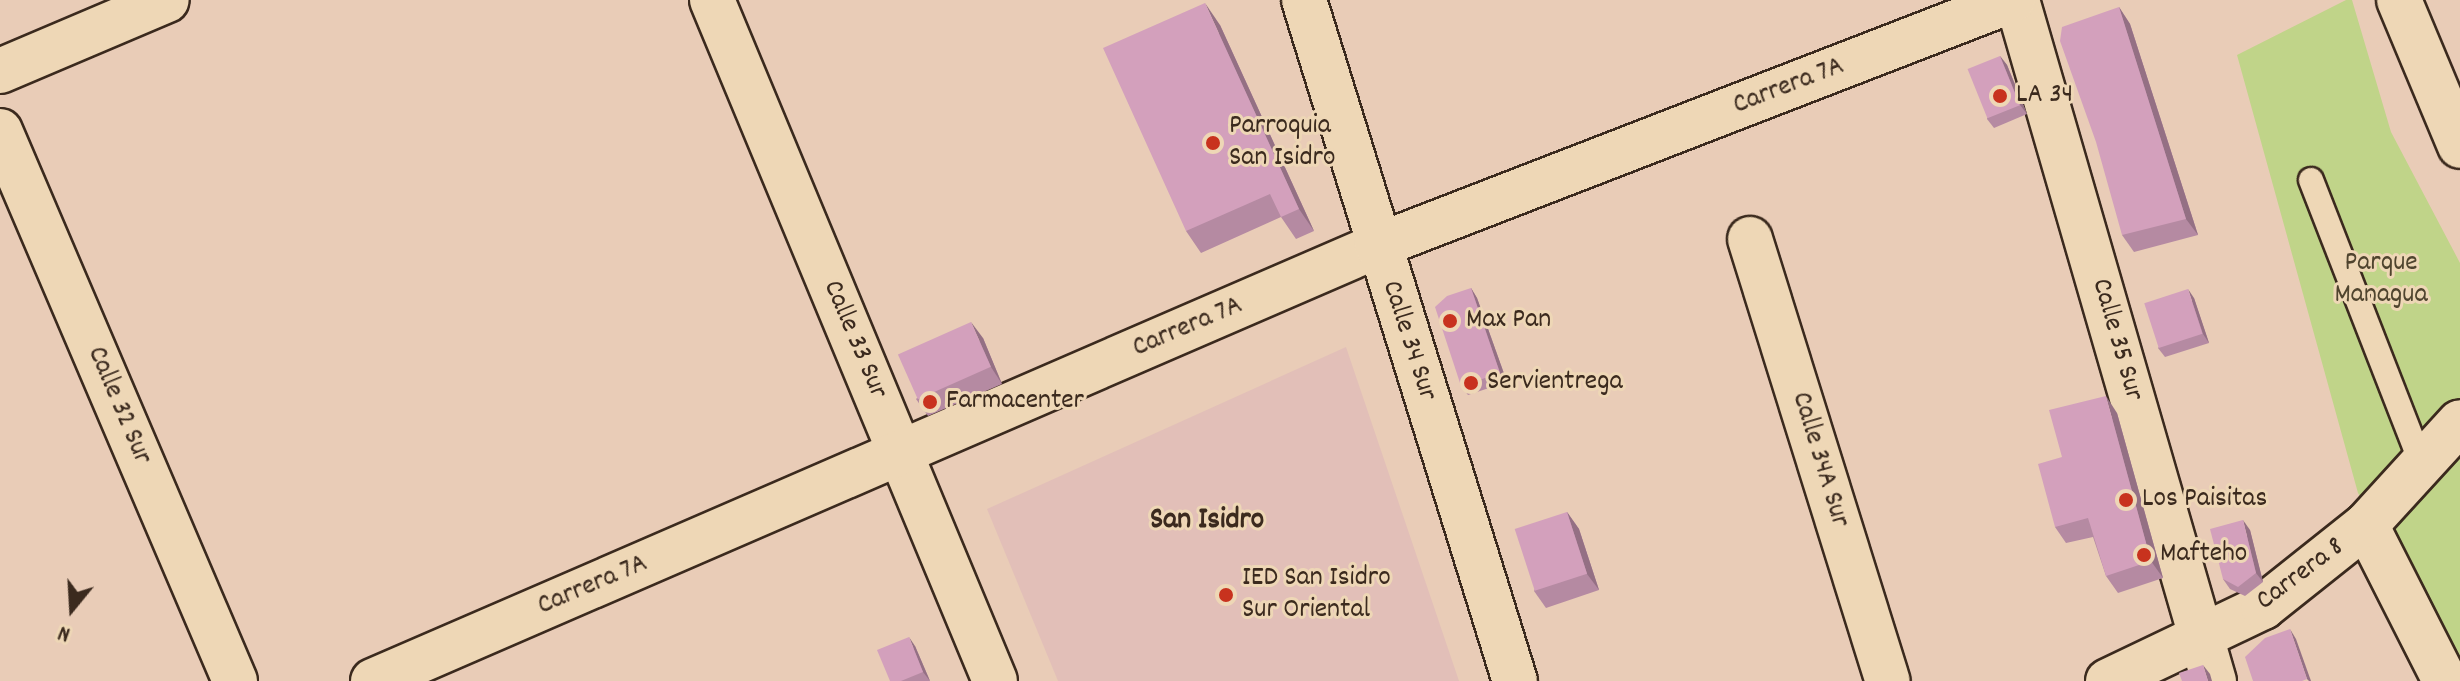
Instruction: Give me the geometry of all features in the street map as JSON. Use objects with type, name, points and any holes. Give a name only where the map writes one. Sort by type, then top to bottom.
[{"type":"street","points":[[0,71],[167,0]]},
{"type":"street","name":"Calle 33 Sur","points":[[712,0],[995,681]]},
{"type":"street","name":"Calle 34 Sur","points":[[1304,0],[1377,246],[1515,681]]},
{"type":"street","name":"Carrera 7A","points":[[373,681],[1377,246],[2015,0]]},
{"type":"street","name":"Calle 35 Sur","points":[[2015,0],[2214,681]]},
{"type":"street","points":[[2399,0],[2460,146]]},
{"type":"street","name":"Calle 32 Sur","points":[[0,131],[235,681]]},
{"type":"street","name":"Calle 34A Sur","points":[[1750,239],[1888,681]]},
{"type":"street","name":"Carrera 8","points":[[2108,681],[2263,607],[2366,525],[2460,422]]},
{"type":"street","points":[[2366,525],[2445,681]]},
{"type":"lane","points":[[2311,180],[2422,465]]},
{"type":"shaded area","name":"IED San Isidro Sur Oriental","points":[[1346,347],[1459,681],[1058,681],[987,509]]},
{"type":"green space","name":"Parque Managua","points":[[2346,0],[2352,0],[2391,132],[2460,263],[2460,661],[2358,493],[2237,55]]},
{"type":"building","name":"Parroquia San Isidro","points":[[1205,3],[1299,209],[1281,217],[1270,194],[1186,231],[1103,48]]},
{"type":"building","points":[[2119,7],[2186,219],[2122,235],[2096,142],[2060,41],[2062,27]]},
{"type":"building","name":"LA 34","points":[[2000,56],[2020,105],[1987,118],[1968,69]]},
{"type":"building","points":[[1471,288],[1500,373],[1461,386],[1435,307],[1447,296]]},
{"type":"building","points":[[2188,289],[2203,334],[2159,348],[2144,303]]},
{"type":"building","points":[[971,322],[991,367],[918,399],[898,355]]},
{"type":"building","points":[[2106,396],[2151,561],[2106,576],[2088,518],[2055,527],[2038,464],[2062,457],[2049,410]]},
{"type":"building","points":[[1567,512],[1587,574],[1535,591],[1515,529]]},
{"type":"building","points":[[2243,520],[2256,573],[2238,587],[2223,579],[2210,529]]},
{"type":"building","points":[[2290,629],[2307,679],[2253,681],[2245,657],[2265,638]]},
{"type":"building","points":[[909,637],[923,672],[901,681],[890,681],[877,650]]},
{"type":"building","points":[[2203,665],[2208,681],[2182,681],[2179,673]]},
{"type":"place","name":"LA 34","points":[[2000,96]]},
{"type":"place","name":"Parroquia San Isidro","points":[[1213,143]]},
{"type":"place","name":"Max Pan","points":[[1450,321]]},
{"type":"place","name":"Servientrega","points":[[1471,383]]},
{"type":"place","name":"Farmacenter","points":[[930,402]]},
{"type":"place","name":"Los Paisitas","points":[[2126,500]]},
{"type":"place","name":"Mafteho","points":[[2144,555]]},
{"type":"place","name":"IED San Isidro Sur Oriental","points":[[1226,595]]},
{"type":"district","name":"San Isidro","points":[[1207,522]]}]
